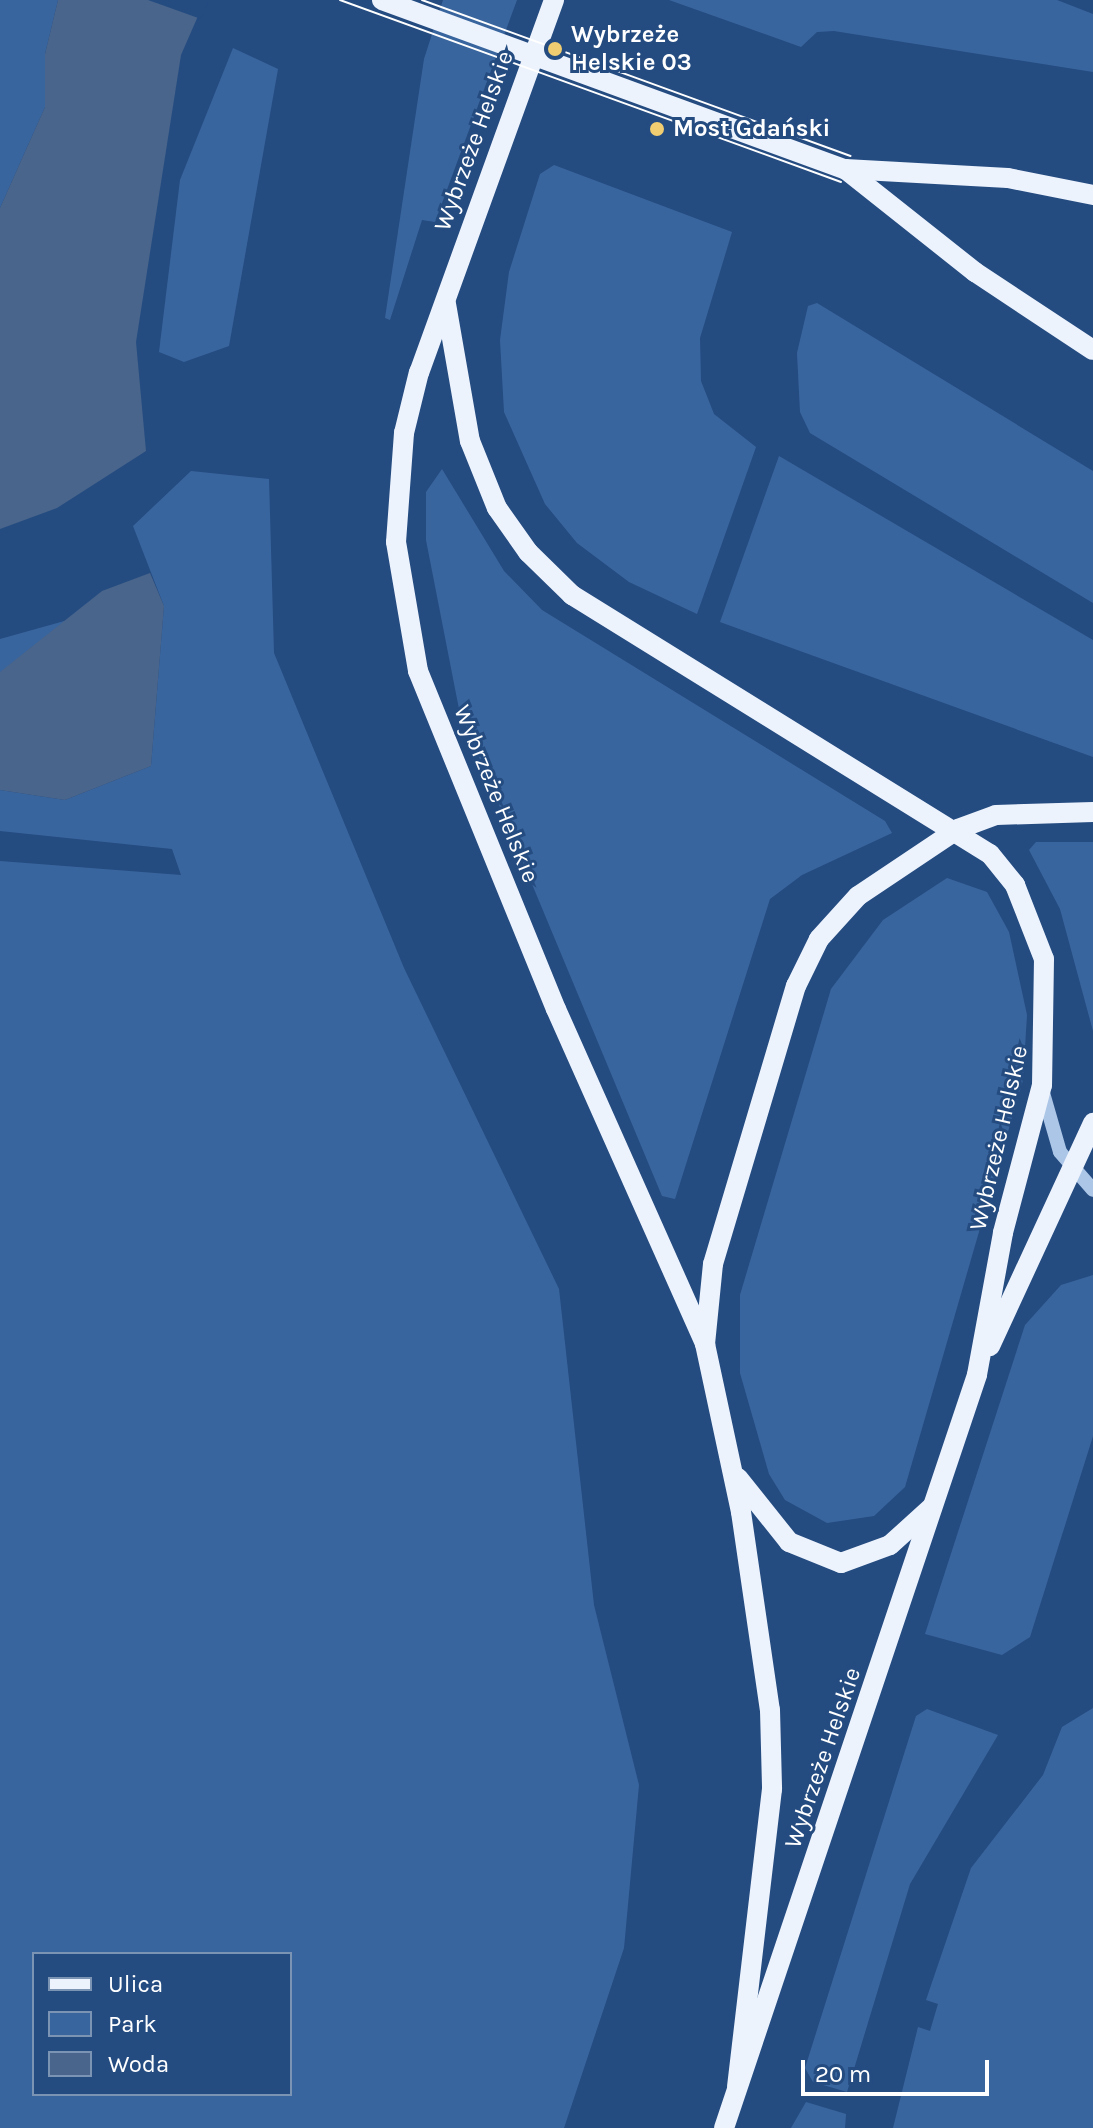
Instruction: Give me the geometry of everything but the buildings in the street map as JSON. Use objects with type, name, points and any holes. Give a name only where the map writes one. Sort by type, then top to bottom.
[{"type":"main road","points":[[382,0],[845,169],[1008,178],[1093,195]]},
{"type":"main road","name":"Wybrzeże Helskie","points":[[554,0],[445,300],[408,418],[398,491],[396,542],[418,671],[568,1038],[705,1344],[760,1617],[772,1789],[737,2086]]},
{"type":"main road","points":[[845,169],[975,272],[1093,350]]},
{"type":"main road","name":"Wybrzeże Helskie","points":[[445,300],[470,441],[497,508],[528,552],[572,595],[958,829],[990,854],[1033,922],[1047,992],[1042,1085],[1003,1233],[977,1375],[724,2128]]},
{"type":"main road","points":[[705,1344],[713,1264],[796,986],[819,939],[858,896],[958,829],[996,815],[1093,812]]},
{"type":"main road","points":[[977,1375],[1070,1167],[1093,1123]]},
{"type":"main road","points":[[732,1468],[789,1542],[841,1563],[890,1545],[935,1505]]},
{"type":"lane","points":[[1042,1085],[1049,1130],[1070,1167],[1093,1190]]},
{"type":"green space","points":[[0,0],[58,0],[45,54],[45,107],[0,208]]},
{"type":"green space","points":[[443,0],[517,0],[435,222],[422,220],[390,320],[385,318],[424,59]]},
{"type":"green space","points":[[669,0],[1057,0],[1093,14],[1093,72],[834,31],[817,32],[801,47]]},
{"type":"green space","points":[[233,48],[278,69],[229,346],[184,362],[159,352],[180,180]]},
{"type":"green space","points":[[554,165],[732,232],[700,338],[701,381],[714,414],[756,447],[697,614],[629,582],[577,543],[545,504],[504,412],[500,340],[509,272],[540,174]]},
{"type":"green space","points":[[817,303],[1093,471],[1093,603],[810,433],[800,412],[797,353],[808,306]]},
{"type":"green space","points":[[779,456],[1093,640],[1093,757],[720,622]]},
{"type":"green space","points":[[442,469],[504,571],[542,610],[885,821],[892,833],[802,875],[770,899],[675,1199],[662,1196],[459,709],[426,540],[426,492]]},
{"type":"green space","points":[[191,471],[269,479],[274,653],[404,968],[559,1289],[594,1605],[639,1785],[624,1948],[564,2128],[0,2128],[0,861],[181,875],[172,849],[0,831],[0,790],[65,800],[151,766],[164,606],[133,526]]},
{"type":"green space","points":[[68,620],[40,677],[0,709],[0,639]]},
{"type":"green space","points":[[1036,842],[1093,842],[1093,1031],[1060,909],[1029,850]]},
{"type":"green space","points":[[947,878],[987,892],[1009,932],[1027,1015],[1023,1080],[905,1487],[874,1516],[827,1523],[785,1500],[769,1474],[740,1373],[740,1295],[831,989],[883,920]]},
{"type":"green space","points":[[1093,1275],[1093,1436],[1030,1637],[1002,1655],[925,1634],[1025,1325],[1061,1285]]},
{"type":"green space","points":[[1093,1708],[1093,2128],[893,2128],[918,2027],[930,2031],[938,2004],[926,2000],[971,1868],[1043,1775],[1062,1727]]},
{"type":"green space","points":[[927,1709],[998,1735],[910,1884],[847,2092],[813,2082],[805,2068],[916,1716]]},
{"type":"green space","points":[[806,2102],[846,2114],[845,2128],[791,2128]]},
{"type":"water","points":[[58,0],[205,0],[181,55],[136,342],[146,451],[57,508],[0,529],[0,208],[45,107],[45,54]]},
{"type":"water","points":[[150,573],[164,606],[151,766],[65,800],[0,790],[0,672],[102,591]]},
{"type":"pier","points":[[148,0],[209,0],[201,19]]},
{"type":"tram line","points":[[340,0],[841,182]]},
{"type":"tram line","points":[[422,0],[850,156]]},
{"type":"place","name":"Wybrzeże Helskie 03","points":[[555,49]]},
{"type":"place","name":"Most Gdański","points":[[657,129]]}]
